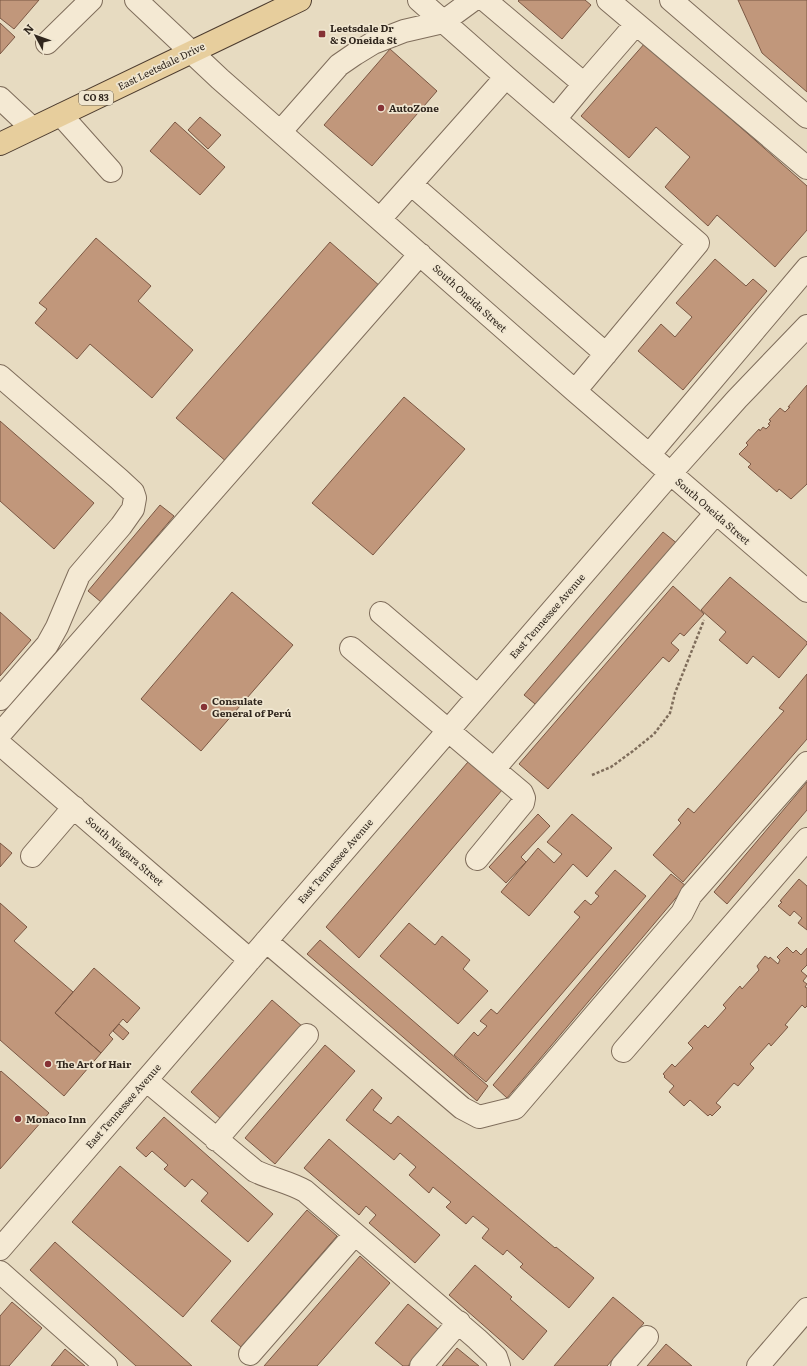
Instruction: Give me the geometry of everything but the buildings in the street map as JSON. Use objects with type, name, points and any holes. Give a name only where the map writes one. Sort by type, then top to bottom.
[{"type":"main road","name":"East Leetsdale Drive","points":[[0,144],[300,0]]},
{"type":"street","points":[[47,44],[91,0]]},
{"type":"street","name":"South Oneida Street","points":[[136,0],[220,79],[670,474],[807,591]]},
{"type":"street","points":[[419,0],[698,243],[575,391]]},
{"type":"street","points":[[281,131],[339,65],[355,54],[374,43],[404,31],[443,22],[472,0]]},
{"type":"street","points":[[485,0],[584,84]]},
{"type":"street","points":[[608,0],[807,168]]},
{"type":"street","points":[[671,0],[807,116]]},
{"type":"street","points":[[555,119],[636,24]]},
{"type":"street","points":[[380,219],[506,77]]},
{"type":"street","points":[[0,98],[32,128]]},
{"type":"street","points":[[61,115],[111,171]]},
{"type":"street","points":[[411,184],[606,354]]},
{"type":"street","points":[[0,734],[420,254]]},
{"type":"street","points":[[649,455],[807,268]]},
{"type":"street","name":"East Tennessee Avenue","points":[[0,1249],[670,474],[737,399],[807,326]]},
{"type":"street","points":[[0,376],[119,479],[133,492],[136,498],[135,504],[129,516],[79,575],[57,627],[47,645],[0,699]]},
{"type":"street","points":[[494,769],[716,513]]},
{"type":"street","points":[[381,613],[478,696]]},
{"type":"street","points":[[351,648],[522,793],[524,798],[522,803],[477,859]]},
{"type":"street","name":"South Niagara Street","points":[[0,744],[250,960]]},
{"type":"street","points":[[266,941],[462,1108],[479,1117],[515,1108],[682,914],[691,895],[807,763]]},
{"type":"street","points":[[32,856],[74,807]]},
{"type":"street","points":[[623,1051],[807,840]]},
{"type":"street","points":[[216,1140],[307,1035]]},
{"type":"street","points":[[146,1080],[255,1171],[268,1177],[291,1183],[305,1191],[459,1322],[496,1357],[499,1366]]},
{"type":"street","points":[[250,1354],[355,1234]]},
{"type":"street","points":[[0,1272],[106,1366]]},
{"type":"street","points":[[758,1366],[807,1309]]},
{"type":"street","points":[[421,1366],[459,1322]]},
{"type":"street","points":[[622,1366],[647,1337]]},
{"type":"path","points":[[592,775],[611,767],[633,751],[654,734],[670,713],[675,693],[704,620]]},
{"type":"place","name":"Leetsdale Dr & S Oneida St","points":[[322,34]]},
{"type":"place","name":"AutoZone","points":[[381,108]]},
{"type":"place","name":"Consulate General of Perú","points":[[204,707]]},
{"type":"place","name":"The Art of Hair","points":[[48,1064]]},
{"type":"place","name":"Monaco Inn","points":[[18,1119]]}]
